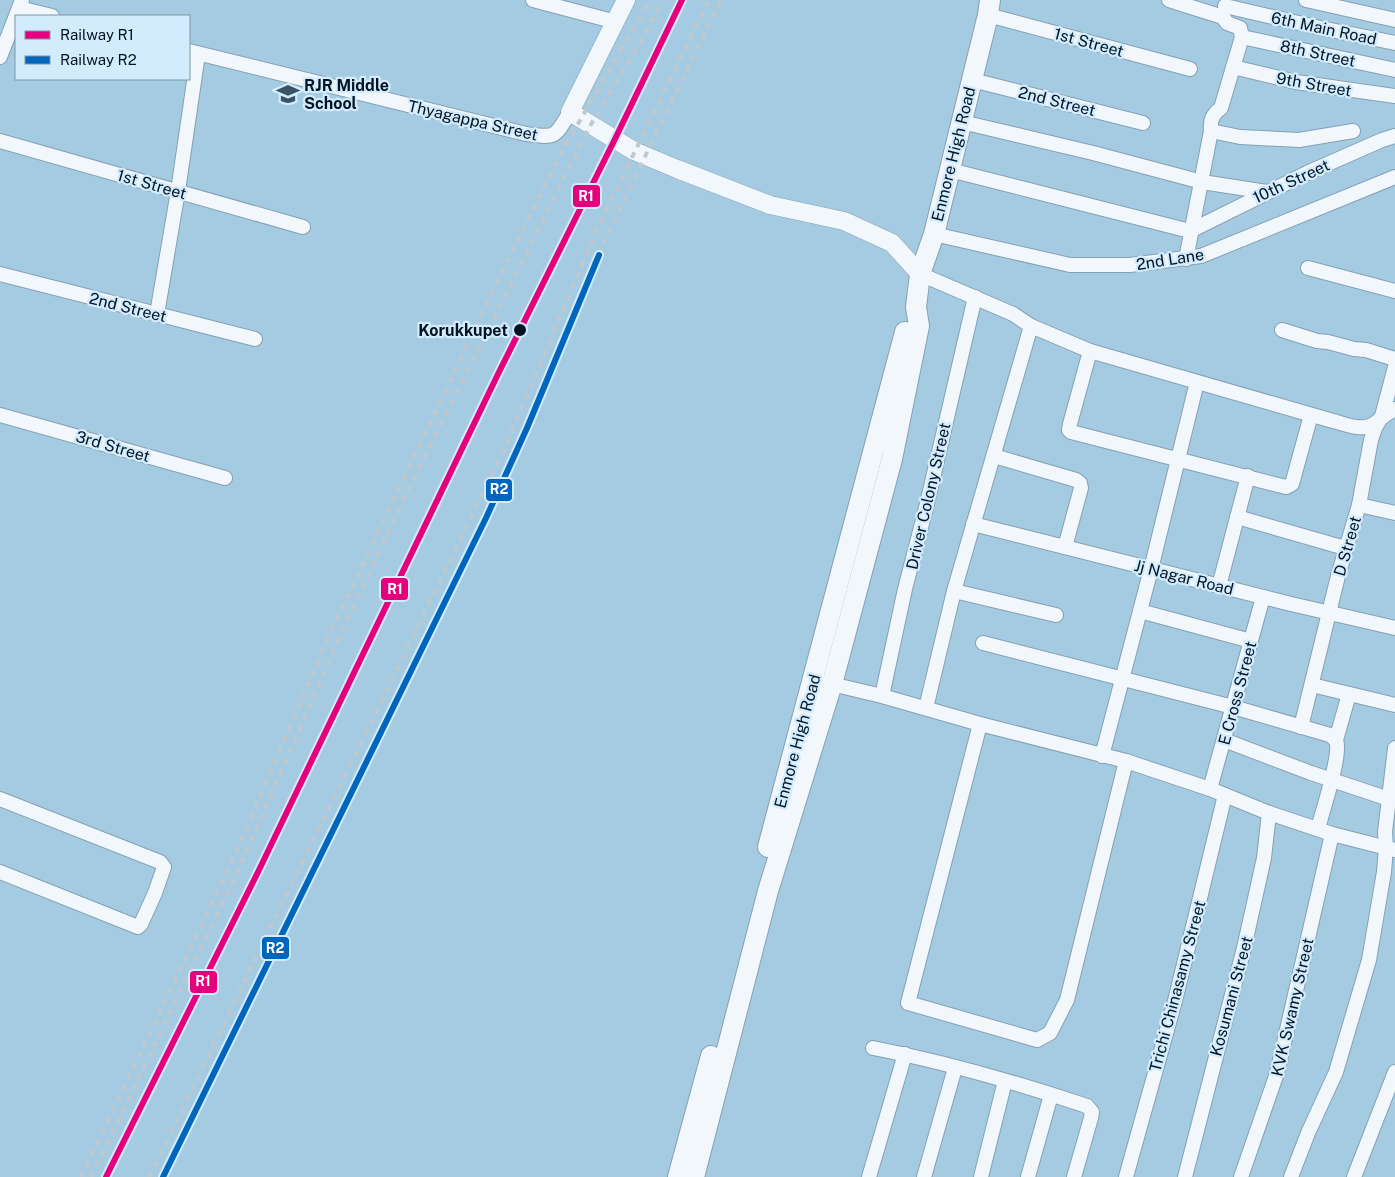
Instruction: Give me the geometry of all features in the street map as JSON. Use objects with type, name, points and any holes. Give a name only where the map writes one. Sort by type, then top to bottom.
[{"type":"main road","name":"Enmore High Road","points":[[694,1177],[823,682],[908,320],[916,307],[920,274],[934,234],[989,8]]},
{"type":"main road","name":"Enmore High Road","points":[[678,1177],[823,682]]},
{"type":"street","points":[[534,0],[616,22]]},
{"type":"street","points":[[626,0],[570,112],[634,151],[770,205],[844,221],[892,243],[920,274],[1013,314],[1031,326],[1090,351],[1311,415],[1365,428],[1395,408]]},
{"type":"street","name":"6th Main Road","points":[[1169,0],[1225,8],[1395,43]]},
{"type":"street","name":"6th Main Road","points":[[1306,0],[1395,20]]},
{"type":"street","points":[[20,4],[49,15]]},
{"type":"street","name":"1st Street","points":[[989,8],[1190,69]]},
{"type":"street","points":[[1186,259],[1211,132],[1210,121],[1214,113],[1221,108],[1242,37],[1240,28],[1224,21],[1225,8]]},
{"type":"street","points":[[0,58],[15,18]]},
{"type":"street","name":"8th Street","points":[[1242,37],[1395,70]]},
{"type":"street","points":[[157,314],[178,191],[194,52]]},
{"type":"street","name":"Thyagappa Street","points":[[194,52],[541,136],[548,137],[557,134],[570,112]]},
{"type":"street","name":"9th Street","points":[[1233,67],[1296,82],[1395,96]]},
{"type":"street","name":"2nd Street","points":[[972,80],[1143,123]]},
{"type":"street","points":[[962,122],[1094,153],[1202,182],[1267,192]]},
{"type":"street","points":[[1211,132],[1240,137],[1299,140],[1353,131]]},
{"type":"street","name":"10th Street","points":[[1190,231],[1267,192],[1382,140],[1395,136]]},
{"type":"street","name":"1st Street","points":[[0,141],[303,228]]},
{"type":"street","points":[[950,170],[1190,231]]},
{"type":"street","name":"2nd Lane","points":[[934,234],[1070,265],[1130,265],[1186,259],[1201,256],[1395,177]]},
{"type":"street","points":[[1308,268],[1395,291]]},
{"type":"street","name":"2nd Street","points":[[0,274],[255,339]]},
{"type":"street","name":"Driver Colony Street","points":[[882,696],[905,589],[926,508],[974,297]]},
{"type":"street","points":[[926,708],[954,591],[1031,326]]},
{"type":"street","points":[[1282,330],[1317,341],[1366,350],[1395,359]]},
{"type":"street","points":[[1090,351],[1070,424],[1070,431],[1286,487],[1292,484],[1311,415]]},
{"type":"street","name":"D Street","points":[[1301,727],[1345,548],[1359,505],[1371,440],[1382,416],[1395,367]]},
{"type":"street","points":[[1102,756],[1179,459],[1197,382]]},
{"type":"street","name":"3rd Street","points":[[0,415],[225,478]]},
{"type":"street","points":[[994,456],[1076,480],[1080,483],[1081,488],[1065,547]]},
{"type":"street","points":[[1219,586],[1248,476]]},
{"type":"street","points":[[1359,505],[1395,513]]},
{"type":"street","points":[[1237,516],[1345,548]]},
{"type":"street","name":"Jj Nagar Road","points":[[973,524],[1395,628]]},
{"type":"street","points":[[954,591],[1056,615]]},
{"type":"street","name":"E Cross Street","points":[[1210,789],[1263,597]]},
{"type":"street","points":[[1140,611],[1251,641]]},
{"type":"street","points":[[983,643],[1233,707],[1330,735],[1336,740]]},
{"type":"street","points":[[823,682],[1126,761],[1210,789],[1318,830],[1391,849]]},
{"type":"street","points":[[1312,685],[1395,706]]},
{"type":"street","points":[[1318,830],[1331,780],[1338,747],[1336,740],[1348,694]]},
{"type":"street","points":[[980,724],[908,1002],[1037,1040],[1050,1034],[1067,1000],[1126,761]]},
{"type":"street","points":[[1224,740],[1389,800]]},
{"type":"street","points":[[1291,1177],[1308,1133],[1336,1072],[1355,1013],[1369,960],[1384,872],[1391,849],[1385,832],[1395,751]]},
{"type":"street","name":"Trichi Chinasamy Street","points":[[1126,1177],[1175,1000],[1225,795]]},
{"type":"street","points":[[0,799],[160,862],[164,869],[155,894],[141,924],[138,926],[0,872]]},
{"type":"street","name":"Kosumani Street","points":[[1185,1177],[1244,948],[1264,858],[1269,813]]},
{"type":"street","name":"KVK Swamy Street","points":[[1241,1177],[1277,1073],[1332,834]]},
{"type":"street","points":[[873,1048],[905,1054],[1005,1081],[1087,1106],[1092,1112],[1074,1177]]},
{"type":"street","points":[[869,1177],[905,1054]]},
{"type":"street","points":[[924,1177],[955,1068]]},
{"type":"street","points":[[1354,1177],[1395,1072]]},
{"type":"street","points":[[981,1177],[1005,1081]]},
{"type":"street","points":[[1028,1177],[1051,1095]]},
{"type":"railway","points":[[81,1177],[234,857],[331,631],[509,257],[557,160],[650,0]]},
{"type":"railway","points":[[91,1177],[238,871],[344,627],[404,499],[590,126],[664,0]]},
{"type":"railway","points":[[149,1177],[503,452],[599,225],[709,0]]},
{"type":"railway","points":[[163,1177],[486,518],[527,428],[606,237],[721,0]]},
{"type":"rail line","name":"R1","points":[[106,1177],[258,872],[499,372],[682,0]]},
{"type":"rail line","name":"R2","points":[[163,1177],[486,518],[527,428],[599,255]]},
{"type":"place","name":"RJR Middle School","points":[[288,94]]},
{"type":"place","name":"Korukkupet","points":[[520,330]]}]
